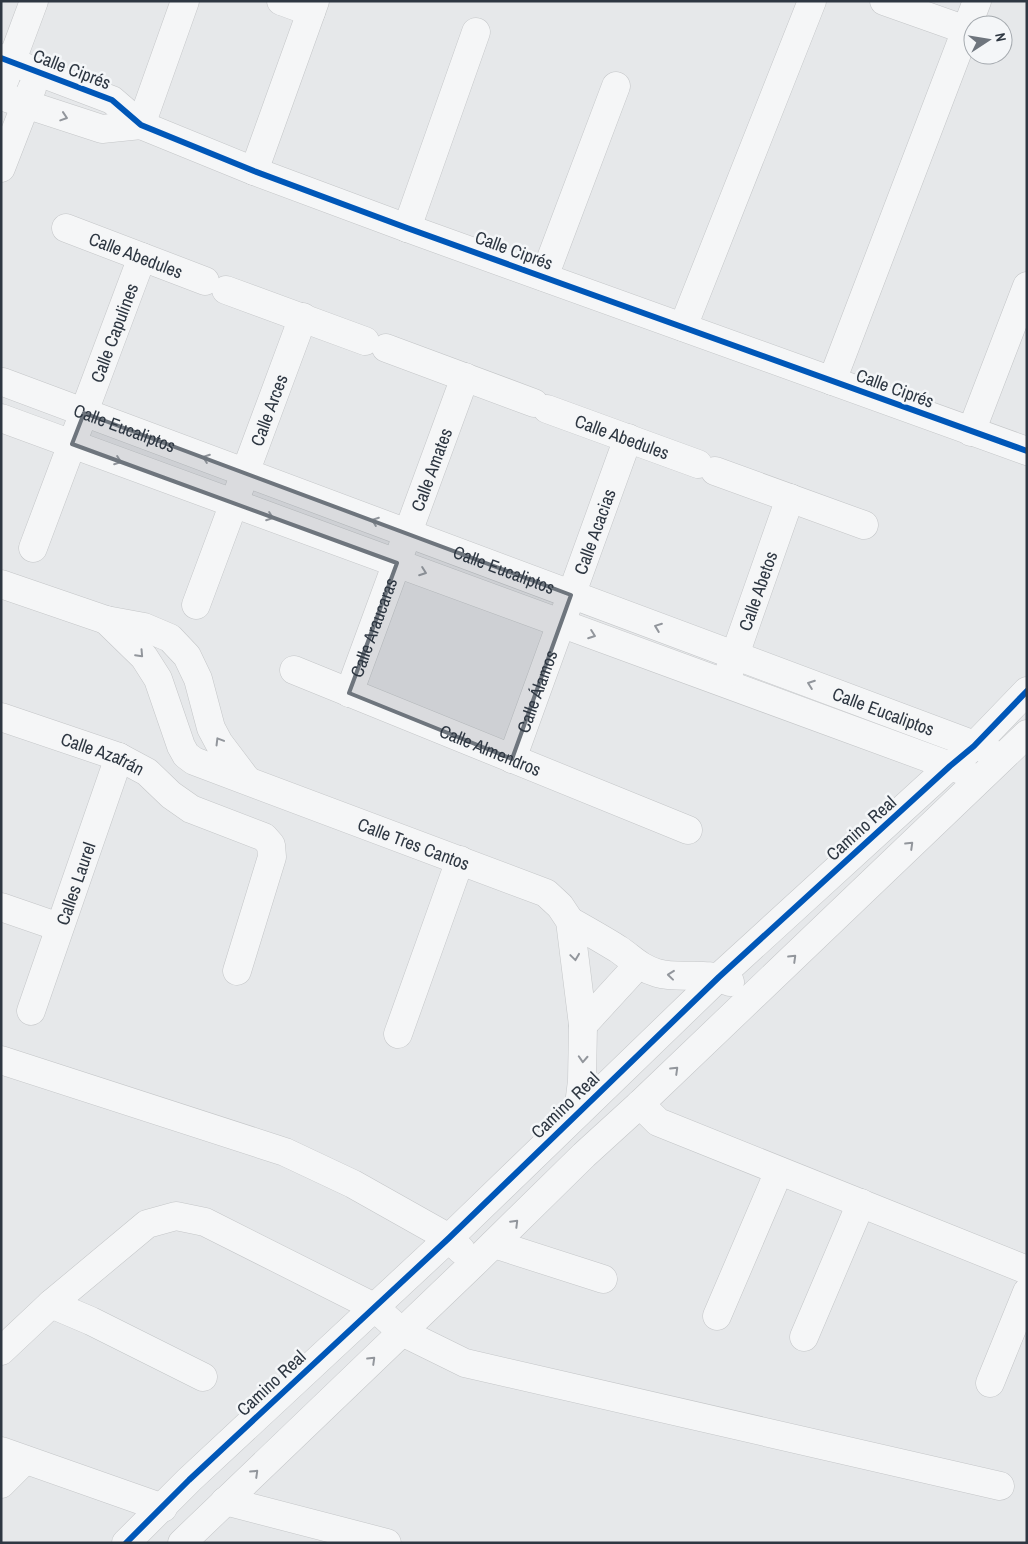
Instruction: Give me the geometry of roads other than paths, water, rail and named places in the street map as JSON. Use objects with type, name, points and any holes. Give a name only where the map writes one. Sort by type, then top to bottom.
[{"type":"street","points":[[1,87],[7,60],[34,1]]},
{"type":"street","points":[[141,125],[185,1]]},
{"type":"street","points":[[254,171],[313,7],[281,1]]},
{"type":"street","points":[[683,328],[812,1]]},
{"type":"street","points":[[884,1],[963,29]]},
{"type":"street","points":[[972,15],[977,1]]},
{"type":"street","points":[[407,228],[476,32]]},
{"type":"street","points":[[832,381],[963,38]]},
{"type":"street","name":"Calle Ciprés","points":[[7,60],[112,100],[141,125],[254,171],[683,328],[1027,451]]},
{"type":"street","points":[[1,168],[13,100],[38,72]]},
{"type":"street","points":[[544,277],[616,86]]},
{"type":"street","name":"Calle Ciprés","points":[[13,100],[102,129],[141,125]]},
{"type":"street","name":"Calle Abedules","points":[[66,228],[864,526]]},
{"type":"street","name":"Calle Capulines","points":[[33,548],[142,257]]},
{"type":"street","points":[[971,432],[1027,286]]},
{"type":"street","name":"Calle Arces","points":[[196,605],[303,317]]},
{"type":"street","name":"Calle Amates","points":[[397,563],[465,377]]},
{"type":"street","name":"Calle Eucaliptos","points":[[3,382],[1004,756]]},
{"type":"street","name":"Calle Eucaliptos","points":[[1,418],[982,777]]},
{"type":"street","name":"Calle Acacias","points":[[561,623],[628,438]]},
{"type":"street","name":"Calle Abetos","points":[[725,683],[790,498]]},
{"type":"street","name":"Calle Araucaras","points":[[349,692],[397,563]]},
{"type":"street","name":"Calle Tres Cantos","points":[[1,584],[106,620],[144,627],[170,638],[187,656],[198,678],[212,728],[219,743],[247,780]]},
{"type":"street","name":"Calle Tres Cantos","points":[[106,620],[144,657],[158,678],[181,746],[186,755],[194,761],[546,893],[560,906],[570,921],[619,950],[638,966],[658,973],[676,976],[701,974],[720,977],[755,994]]},
{"type":"street","name":"Calle Álamos","points":[[512,759],[561,623]]},
{"type":"street","name":"Calle Almendros","points":[[294,670],[688,830]]},
{"type":"street","name":"Camino Real","points":[[126,1543],[189,1480],[449,1238],[720,977],[974,746],[1027,691]]},
{"type":"street","name":"Calle Azafrán","points":[[1,717],[119,757],[147,772],[171,795],[191,809],[264,837],[270,845],[272,856],[237,971]]},
{"type":"street","points":[[182,1543],[494,1244],[584,1155],[640,1104],[1027,734]]},
{"type":"street","name":"Calles Laurel","points":[[31,1010],[119,757]]},
{"type":"street","points":[[398,1034],[460,860]]},
{"type":"street","points":[[1,907],[60,927]]},
{"type":"street","points":[[570,921],[583,1025],[582,1081],[578,1113]]},
{"type":"street","points":[[583,1025],[638,966]]},
{"type":"street","points":[[1,1060],[285,1152],[352,1184],[449,1238],[473,1264]]},
{"type":"street","points":[[640,1104],[658,1122],[1027,1270]]},
{"type":"street","points":[[717,1316],[780,1171]]},
{"type":"street","points":[[804,1337],[861,1203]]},
{"type":"street","points":[[1,1351],[51,1304],[147,1224],[176,1216],[205,1222],[374,1307],[402,1332],[465,1362],[1000,1486]]},
{"type":"street","points":[[494,1244],[603,1279]]},
{"type":"street","points":[[990,1383],[1027,1292]]},
{"type":"street","points":[[51,1304],[91,1321],[202,1377]]},
{"type":"street","points":[[1,1484],[13,1456],[163,1508]]},
{"type":"street","points":[[225,1502],[387,1543]]}]
